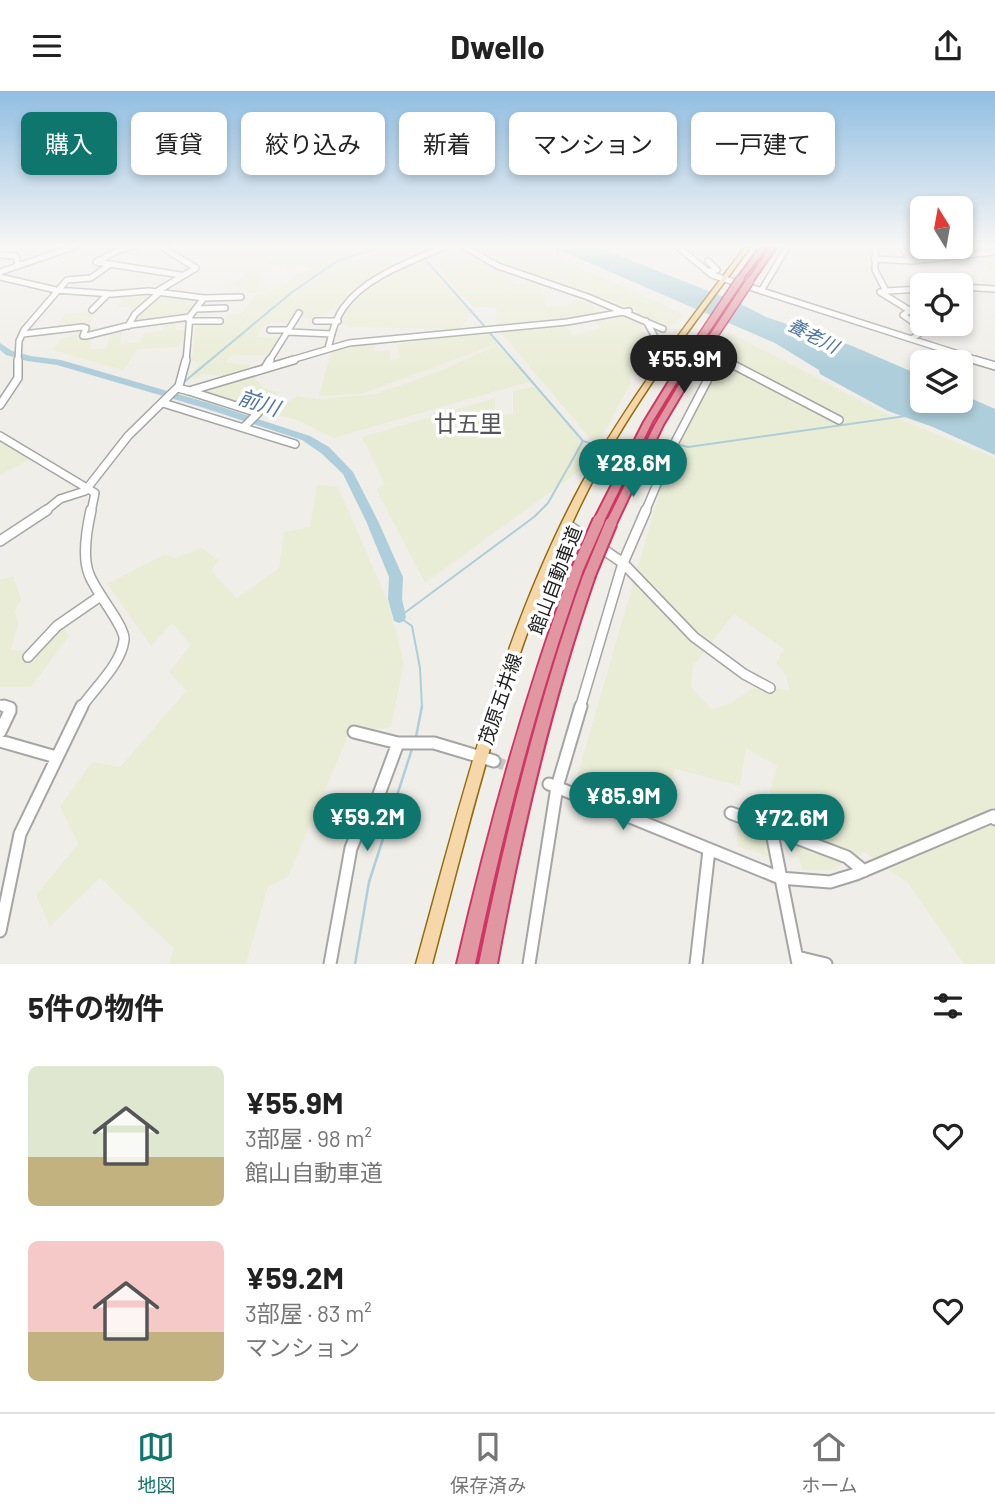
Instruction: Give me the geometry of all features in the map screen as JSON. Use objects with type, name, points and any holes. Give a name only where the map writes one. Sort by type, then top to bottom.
[{"type":"highway","name":"館山自動車道","points":[[466,964],[508,785],[547,655],[605,521],[735,287]]},
{"type":"highway","name":"館山自動車道","points":[[695,356],[746,287]]},
{"type":"highway","name":"館山自動車道","points":[[488,964],[505,876],[542,722],[583,573]]},
{"type":"main road","name":"茂原五井線","points":[[424,964],[481,756],[531,608],[568,525],[608,456],[675,343],[717,287]]},
{"type":"street","points":[[45,287],[108,294],[158,292],[204,299],[241,297]]},
{"type":"street","points":[[0,405],[18,378],[18,352],[23,334],[60,287]]},
{"type":"street","points":[[128,325],[135,314],[165,287]]},
{"type":"street","points":[[328,348],[344,307],[369,287]]},
{"type":"street","points":[[555,287],[629,311],[663,329]]},
{"type":"street","points":[[749,287],[995,366]]},
{"type":"street","points":[[761,291],[764,287]]},
{"type":"street","points":[[883,287],[886,291]]},
{"type":"street","points":[[973,287],[992,288]]},
{"type":"street","points":[[910,290],[880,292],[909,311],[903,315],[924,330],[912,339]]},
{"type":"street","points":[[92,310],[108,294]]},
{"type":"street","points":[[0,541],[29,524],[60,499],[85,492],[128,436],[178,388],[183,378],[190,319],[204,299]]},
{"type":"street","points":[[196,309],[225,308]]},
{"type":"street","points":[[190,391],[349,343],[567,322],[629,311]]},
{"type":"street","points":[[265,368],[299,313]]},
{"type":"street","points":[[23,334],[82,327],[86,328],[83,336],[86,336],[128,325],[190,319],[220,321]]},
{"type":"street","points":[[316,321],[338,321]]},
{"type":"street","points":[[646,321],[652,336],[675,343]]},
{"type":"street","points":[[270,330],[332,334]]},
{"type":"street","points":[[529,964],[553,785],[623,563],[671,446],[716,359],[839,420]]},
{"type":"street","points":[[178,388],[258,413],[245,426]]},
{"type":"street","points":[[163,403],[295,444]]},
{"type":"street","points":[[0,436],[95,493],[87,526],[87,571],[99,597],[121,625],[125,637],[122,649],[81,707],[20,834],[0,931]]},
{"type":"street","points":[[568,525],[623,563],[694,637],[744,674],[770,688]]},
{"type":"street","points":[[28,657],[57,626],[99,597]]},
{"type":"street","points":[[0,705],[10,711],[0,732]]},
{"type":"street","points":[[354,732],[398,743],[434,743],[494,761]]},
{"type":"street","points":[[0,741],[57,757]]},
{"type":"street","points":[[330,964],[351,848],[359,829],[375,805],[398,743]]},
{"type":"street","points":[[553,785],[779,878],[830,882],[864,871],[993,816],[995,818]]},
{"type":"street","points":[[731,813],[847,857],[864,871]]},
{"type":"street","points":[[771,828],[797,960],[827,964]]},
{"type":"street","points":[[696,964],[709,851]]},
{"type":"green space","points":[[227,287],[260,287],[271,290],[280,287],[450,287],[471,311],[461,329],[354,327],[341,324],[345,312],[331,310],[318,315],[313,324],[308,324],[309,319],[296,317],[289,323],[272,322],[261,329],[256,337],[282,338],[271,355],[233,355],[225,362],[249,365],[248,372],[231,377],[202,374],[194,380],[191,373],[200,364],[192,360],[196,324],[220,323],[228,314],[241,314],[257,293],[222,290]]},
{"type":"green space","points":[[455,287],[541,287],[547,308],[588,300],[599,316],[569,321],[495,324],[497,308],[473,307]]},
{"type":"green space","points":[[568,287],[623,287],[684,314],[668,329],[624,305]]},
{"type":"green space","points":[[152,292],[200,300],[187,323],[178,324],[174,330],[186,330],[185,339],[177,347],[137,349],[123,370],[52,350],[61,339],[84,331],[84,328],[55,329],[66,313],[96,312],[89,326],[96,328],[90,349],[106,349],[112,329],[122,329],[120,344],[140,342],[144,333],[163,330],[168,319],[138,322],[141,309],[117,307],[125,294]]},
{"type":"green space","points":[[630,313],[641,320],[642,331],[658,349],[647,362],[636,362],[634,366],[642,370],[630,374],[630,384],[597,447],[498,329],[565,324],[572,336],[601,328],[593,321]]},
{"type":"green space","points":[[488,330],[499,343],[361,394],[319,396],[332,349],[376,340],[373,351],[390,351],[390,360],[400,358],[397,344],[428,340],[429,336]]},
{"type":"green space","points":[[728,332],[887,414],[995,458],[995,964],[964,964],[908,883],[864,852],[832,870],[802,870],[791,829],[772,826],[775,859],[737,846],[737,814],[763,819],[777,766],[746,748],[740,786],[675,769],[660,820],[575,784],[674,442]],"holes":[[[734,614],[784,649],[776,663],[786,676],[789,690],[757,685],[731,703],[712,709],[691,687],[693,666]]]},
{"type":"green space","points":[[497,345],[532,381],[334,438],[297,420],[271,413],[297,396],[317,399],[376,394],[443,370]]},
{"type":"green space","points":[[252,374],[263,388],[280,393],[240,404],[199,389]]},
{"type":"green space","points":[[536,386],[591,449],[585,467],[425,583],[376,489],[385,485],[362,437],[495,398],[496,417],[513,414],[513,391]]},
{"type":"green space","points":[[0,437],[29,460],[0,475]]},
{"type":"green space","points":[[317,485],[338,487],[389,604],[404,663],[391,727],[349,734],[288,877],[268,887],[246,964],[169,964],[174,949],[100,878],[50,927],[36,895],[78,844],[60,806],[92,762],[120,767],[186,691],[169,672],[191,645],[172,623],[151,646],[107,584],[165,554],[175,558],[201,548],[219,560],[211,571],[237,598],[279,568],[284,532],[310,527]]},
{"type":"green space","points":[[13,576],[21,599],[15,611],[18,624],[11,650],[33,651],[60,623],[69,636],[31,687],[0,687],[0,580]]},
{"type":"water","name":"養老川","points":[[644,287],[698,287],[766,317],[850,345],[910,371],[910,413],[973,413],[973,399],[995,409],[995,455],[933,427],[888,411],[820,374],[819,370],[775,343]]},
{"type":"waterway","points":[[184,382],[300,287]]},
{"type":"waterway","points":[[450,287],[486,328]]},
{"type":"waterway","points":[[490,333],[583,441]]},
{"type":"waterway","name":"前川","points":[[0,346],[9,353],[30,359],[58,362],[208,406],[306,438],[325,450],[347,472],[372,521],[396,577],[395,599],[399,617]]},
{"type":"waterway","points":[[676,444],[688,447],[906,416]]},
{"type":"waterway","points":[[422,706],[420,668],[412,626],[399,617],[534,517],[548,503],[583,441]]},
{"type":"waterway","points":[[583,441],[605,448]]},
{"type":"waterway","points":[[652,445],[670,443]]},
{"type":"waterway","points":[[610,450],[632,448]]},
{"type":"waterway","points":[[416,737],[422,706]]},
{"type":"waterway","points":[[355,964],[369,882],[412,749]]},
{"type":"tunnel","points":[[672,345],[714,359]]},
{"type":"tunnel","points":[[613,456],[669,446]]},
{"type":"tunnel","points":[[494,761],[517,770]]},
{"type":"district","name":"廿五里","points":[[468,424]]}]
